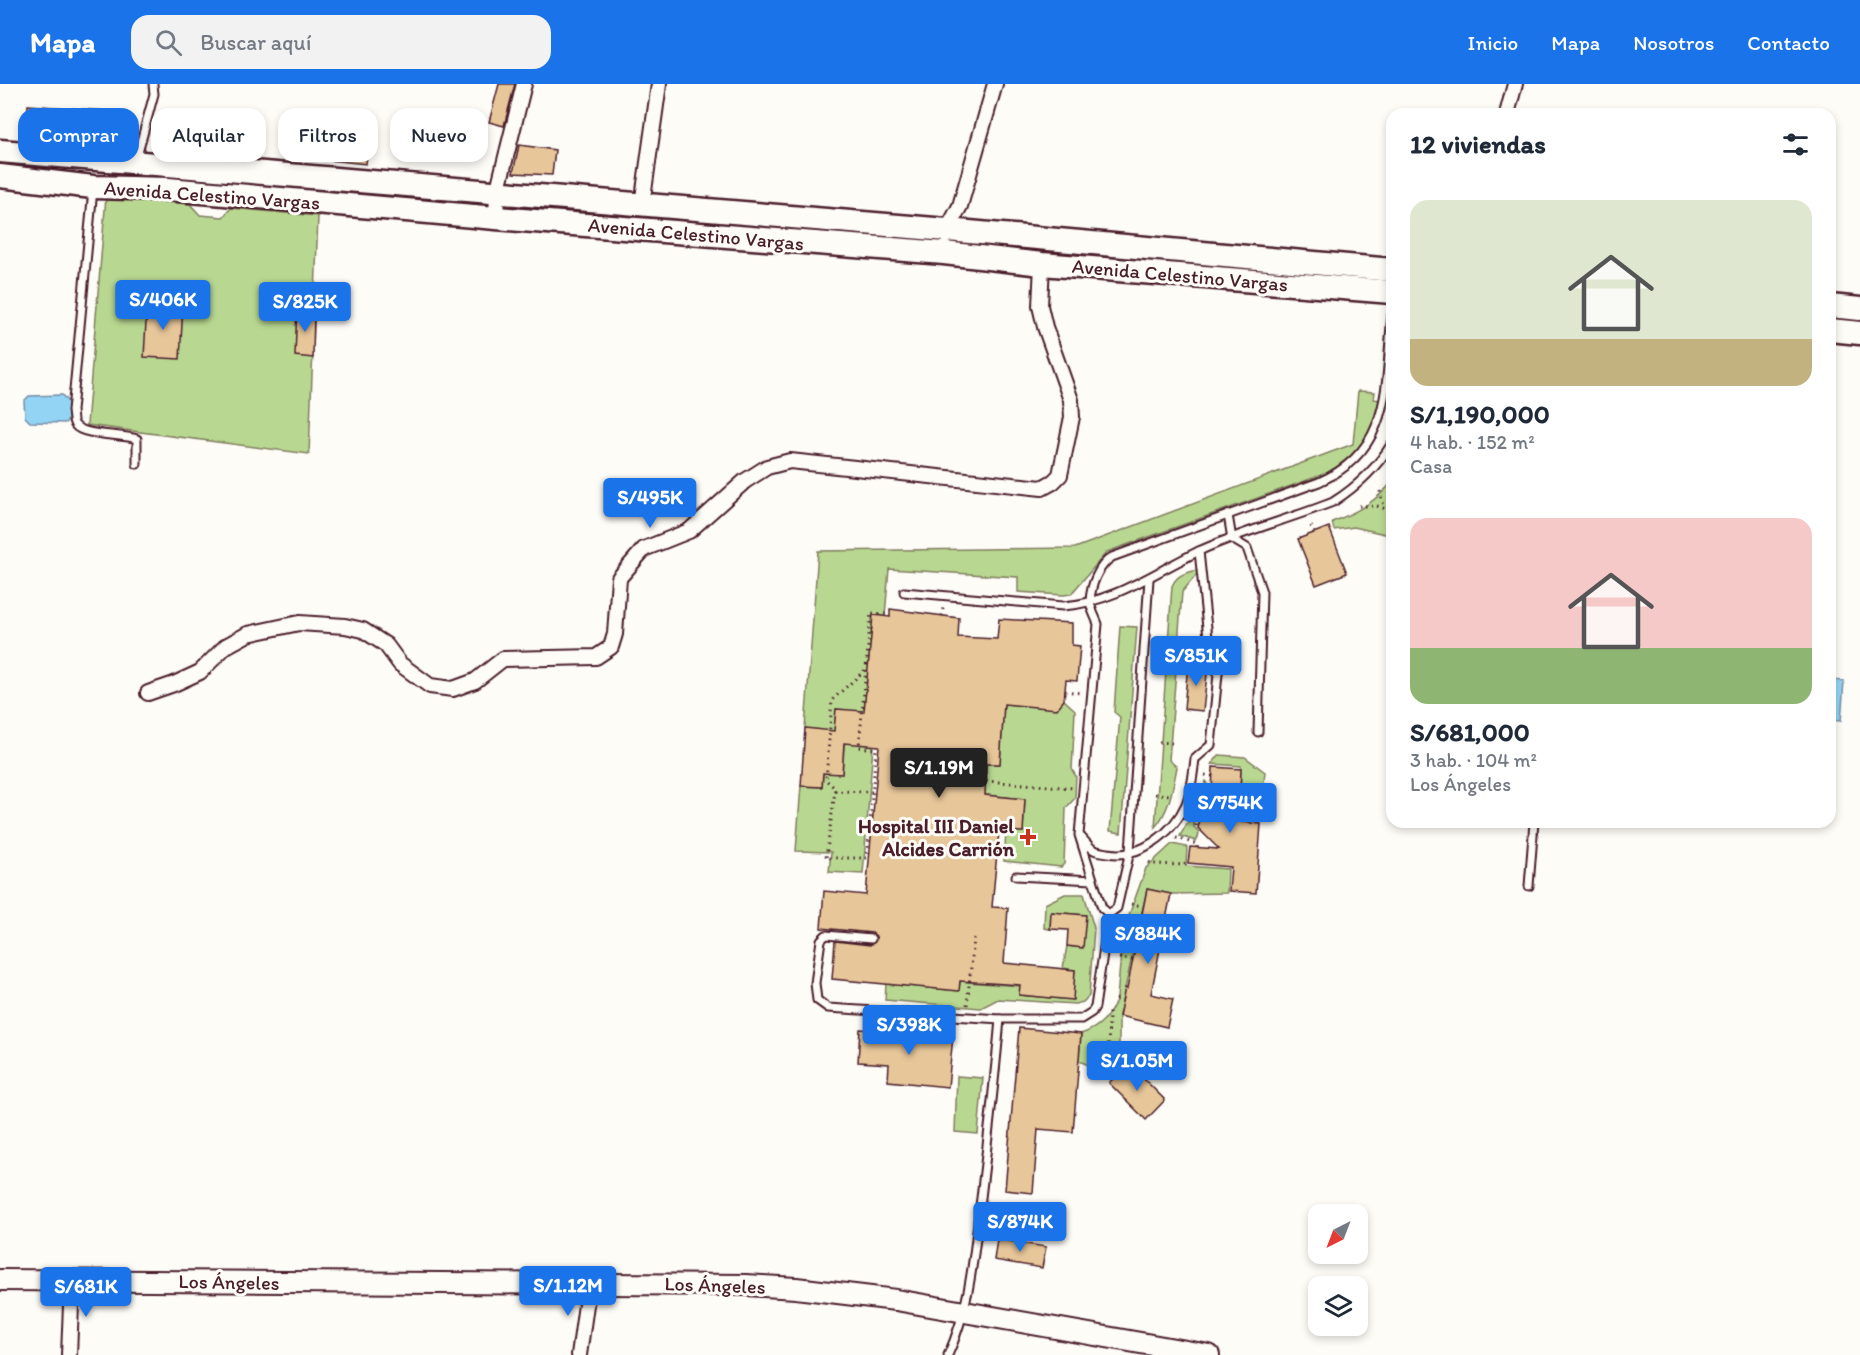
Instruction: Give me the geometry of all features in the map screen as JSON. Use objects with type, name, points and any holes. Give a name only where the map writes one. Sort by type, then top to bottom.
[{"type":"highway","name":"Avenida Celestino Vargas","points":[[0,152],[18,153]]},
{"type":"highway","name":"Avenida Celestino Vargas","points":[[136,162],[1386,270]]},
{"type":"highway","name":"Avenida Celestino Vargas","points":[[0,176],[93,187],[168,189],[1386,292]]},
{"type":"highway","points":[[392,208],[394,183]]},
{"type":"highway","points":[[667,231],[670,207]]},
{"type":"highway","points":[[797,242],[799,218]]},
{"type":"highway","points":[[1223,256],[1223,279]]},
{"type":"highway","points":[[1836,307],[1860,309]]},
{"type":"highway","points":[[1836,331],[1860,333]]},
{"type":"main road","name":"Los Ángeles","points":[[0,1280],[696,1284],[796,1288],[886,1299],[1209,1355]]},
{"type":"street","points":[[496,218],[496,193],[524,84]]},
{"type":"street","points":[[642,205],[659,84]]},
{"type":"street","points":[[944,253],[947,230],[960,206],[995,84]]},
{"type":"street","points":[[1509,108],[1515,84]]},
{"type":"street","points":[[148,693],[200,672],[226,646],[248,634],[299,622],[363,630],[386,645],[400,664],[430,686],[453,689],[475,681],[503,659],[596,657],[611,647],[615,634],[619,578],[628,565],[644,549],[689,531],[746,481],[767,467],[790,461],[1042,488],[1060,475],[1072,417],[1071,400],[1040,306],[1042,264]]},
{"type":"street","points":[[69,1355],[72,1280]]},
{"type":"street","points":[[579,1355],[589,1283]]},
{"type":"lane","points":[[139,151],[154,94],[153,84]]},
{"type":"lane","points":[[215,170],[215,193]]},
{"type":"lane","points":[[93,187],[72,411],[73,424],[86,431],[135,438],[138,442],[137,464]]},
{"type":"lane","points":[[1109,914],[1102,908],[1079,835],[1098,624],[1090,602],[1099,570],[1104,562],[1112,557],[1334,476],[1361,452],[1372,437],[1382,412],[1386,373]]},
{"type":"lane","points":[[904,592],[1063,606],[1084,605],[1149,579],[1199,551],[1333,502],[1369,474],[1386,454]]},
{"type":"lane","points":[[1228,515],[1232,539],[1247,548],[1262,592],[1258,732]]},
{"type":"lane","points":[[1079,835],[1095,851],[1117,855],[1145,847],[1157,840],[1172,826],[1185,805],[1193,780],[1195,759],[1211,745],[1219,664],[1209,647],[1199,551]]},
{"type":"lane","points":[[872,939],[826,935],[821,940],[814,983],[817,1000],[828,1008],[1000,1019],[1081,1019],[1092,1012],[1095,1007],[1109,914],[1117,908],[1130,851],[1149,579]]},
{"type":"lane","points":[[1529,886],[1534,828]]},
{"type":"lane","points":[[1016,876],[1093,880]]},
{"type":"lane","points":[[948,1355],[964,1313],[974,1257],[992,1110],[1000,1019]]},
{"type":"path","points":[[1380,490],[1386,507]]},
{"type":"path","points":[[1359,506],[1386,507]]},
{"type":"path","points":[[1311,526],[1314,533]]},
{"type":"path","points":[[866,669],[832,700],[826,780],[835,790],[826,858],[867,858],[876,748],[859,747],[871,614],[888,614]]},
{"type":"path","points":[[1065,691],[1086,693]]},
{"type":"path","points":[[1159,742],[1172,743]]},
{"type":"path","points":[[1204,775],[1213,776]]},
{"type":"path","points":[[986,781],[1079,788]]},
{"type":"path","points":[[835,790],[872,792]]},
{"type":"path","points":[[1155,794],[1173,795]]},
{"type":"path","points":[[1197,802],[1203,809],[1203,817]]},
{"type":"path","points":[[1196,826],[1197,817],[1221,819]]},
{"type":"path","points":[[1175,838],[1197,844],[1197,847]]},
{"type":"path","points":[[1149,862],[1184,865],[1188,862]]},
{"type":"path","points":[[1131,904],[1143,906]]},
{"type":"path","points":[[966,1010],[974,938]]},
{"type":"path","points":[[1119,958],[1133,960]]},
{"type":"path","points":[[1116,999],[1123,1000]]},
{"type":"path","points":[[1108,1062],[1109,1010]]},
{"type":"green space","points":[[106,197],[190,204],[200,215],[223,217],[231,208],[318,216],[309,454],[87,425]]},
{"type":"green space","points":[[1358,391],[1375,392],[1374,399],[1380,400],[1369,434],[1356,451],[1338,466],[1327,473],[1107,552],[1071,594],[1018,592],[1018,577],[889,569],[885,616],[873,615],[862,744],[873,746],[863,874],[829,872],[831,852],[796,851],[801,786],[822,787],[825,754],[821,730],[805,728],[818,551],[1075,548],[1353,444]],"holes":[[[836,709],[847,710],[842,774],[831,773]]]},
{"type":"green space","points":[[1386,488],[1386,534],[1354,527],[1334,530],[1332,522],[1365,506]]},
{"type":"green space","points":[[1197,570],[1199,572],[1182,592],[1169,760],[1177,767],[1167,807],[1155,827],[1172,586],[1179,576]]},
{"type":"green space","points":[[1120,626],[1137,627],[1121,833],[1110,831],[1120,717],[1114,712]]},
{"type":"green space","points":[[1064,700],[1075,710],[1072,770],[1076,776],[1075,798],[1066,808],[1064,864],[1061,867],[1004,861],[1006,831],[1023,832],[1025,799],[985,795],[986,764],[1000,764],[1004,704],[1056,708]]},
{"type":"green space","points":[[1219,755],[1245,757],[1265,772],[1260,821],[1245,819],[1238,810],[1220,813],[1207,811],[1199,799],[1206,781],[1207,796],[1240,798],[1241,766],[1212,764]]},
{"type":"green space","points":[[1197,806],[1199,814],[1194,817],[1194,827],[1199,832],[1196,841],[1180,836]]},
{"type":"green space","points":[[1172,844],[1187,847],[1186,866],[1228,869],[1227,893],[1171,894],[1147,889],[1119,1016],[1119,1045],[1132,1057],[1121,1069],[1114,1063],[1100,1070],[1079,1061],[1081,1034],[1099,1024],[1108,1015],[1117,998],[1123,932],[1146,868]]},
{"type":"green space","points":[[1065,894],[1084,894],[1094,928],[1089,996],[1083,1002],[1075,1004],[998,999],[981,1008],[885,1000],[886,984],[959,991],[963,950],[972,937],[967,982],[1020,986],[1019,995],[1072,1000],[1075,970],[1063,968],[1067,946],[1082,948],[1085,915],[1051,912],[1050,929],[1044,928],[1045,904]]},
{"type":"green space","points":[[957,1076],[983,1078],[978,1134],[955,1132]]},
{"type":"water","points":[[62,395],[68,402],[69,419],[65,423],[30,422],[25,417],[24,401],[29,396]]},
{"type":"water","points":[[1836,680],[1844,681],[1841,721],[1836,721]]},
{"type":"building","points":[[499,84],[515,84],[504,126],[489,122]]},
{"type":"building","points":[[28,105],[66,108],[28,108]]},
{"type":"building","points":[[519,145],[555,150],[552,175],[513,173]]},
{"type":"building","points":[[147,304],[183,306],[180,359],[144,357]]},
{"type":"building","points":[[297,307],[314,309],[313,358],[295,356]]},
{"type":"building","points":[[1329,527],[1347,573],[1316,585],[1298,539]]},
{"type":"building","points":[[890,609],[959,618],[958,637],[997,639],[999,619],[1072,623],[1072,645],[1080,646],[1077,681],[1066,680],[1064,700],[1057,709],[1004,704],[1000,764],[986,764],[985,795],[1025,799],[1023,832],[999,831],[992,907],[1008,908],[1004,963],[1075,970],[1073,1000],[1019,995],[1020,985],[960,981],[959,991],[832,979],[835,941],[870,945],[876,940],[876,936],[872,933],[821,928],[824,891],[866,895],[879,746],[844,743],[842,774],[823,773],[822,787],[801,786],[805,728],[834,731],[836,709],[864,711],[873,615],[890,617]]},
{"type":"building","points":[[1188,663],[1208,665],[1203,711],[1184,709]]},
{"type":"building","points":[[1213,767],[1241,769],[1239,812],[1242,822],[1261,824],[1256,893],[1229,891],[1231,867],[1188,863],[1190,847],[1219,849],[1198,828],[1200,819],[1211,820]]},
{"type":"building","points":[[1147,889],[1171,894],[1151,994],[1173,999],[1167,1027],[1119,1016],[1125,988],[1127,989]]},
{"type":"building","points":[[1051,912],[1086,915],[1083,948],[1067,946],[1068,930],[1050,929]]},
{"type":"building","points":[[1019,1028],[1081,1034],[1073,1132],[1038,1129],[1033,1193],[1005,1190]]},
{"type":"building","points":[[860,1029],[953,1036],[948,1087],[888,1081],[889,1064],[858,1062]]},
{"type":"building","points":[[1128,1063],[1165,1100],[1146,1120],[1109,1083]]},
{"type":"building","points":[[997,1239],[1046,1247],[1042,1268],[994,1260]]},
{"type":"place","name":"Hospital III Daniel Alcides Carrión","points":[[1028,837]]}]
